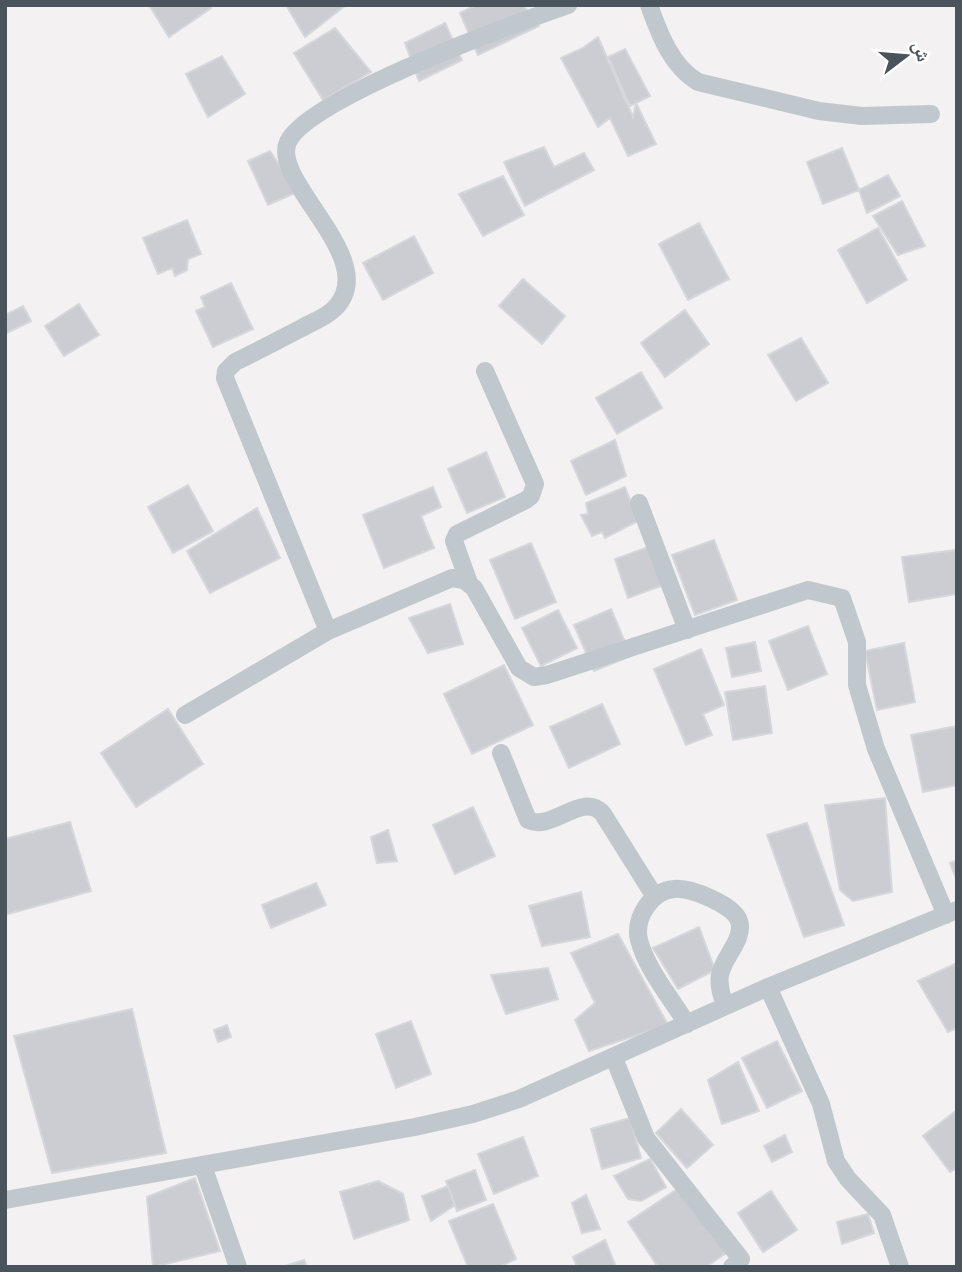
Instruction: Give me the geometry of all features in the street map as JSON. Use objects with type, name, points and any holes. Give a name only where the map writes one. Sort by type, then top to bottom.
[{"type":"street","points":[[328,631],[225,378],[226,371],[235,362],[333,310],[345,289],[344,265],[335,245],[288,167],[284,155],[288,141],[310,120],[349,96],[515,23],[568,5]]},
{"type":"street","points":[[649,5],[677,64],[698,82],[819,111],[862,116],[931,114]]},
{"type":"street","points":[[5,1200],[415,1127],[473,1114],[519,1100],[768,987],[951,913],[876,749],[857,685],[857,642],[842,598],[808,590],[534,677],[519,668],[469,583],[454,541],[457,534],[526,500],[531,496],[535,484],[485,371]]},
{"type":"street","points":[[639,503],[687,630]]},
{"type":"street","points":[[185,715],[328,631],[453,578],[469,583]]},
{"type":"street","points":[[501,753],[528,820],[541,823],[586,806],[600,810],[655,897]]},
{"type":"street","points":[[687,1024],[647,960],[639,939],[642,912],[655,897],[673,889],[690,890],[729,907],[737,916],[739,932],[720,972],[719,982],[725,1006]]},
{"type":"street","points":[[768,987],[821,1104],[836,1161],[848,1179],[882,1215],[900,1267]]},
{"type":"street","points":[[614,1058],[646,1138],[740,1264]]},
{"type":"street","points":[[202,1166],[238,1267]]},
{"type":"building","points":[[149,5],[210,5],[211,8],[169,37]]},
{"type":"building","points":[[286,5],[346,5],[305,37]]},
{"type":"building","points":[[476,5],[523,5],[539,26],[478,55],[460,13]]},
{"type":"building","points":[[445,23],[462,60],[419,81],[405,43]]},
{"type":"building","points":[[335,28],[371,72],[323,100],[294,53]]},
{"type":"building","points":[[598,37],[633,117],[636,103],[656,144],[628,156],[610,118],[598,127],[561,58],[583,48]]},
{"type":"building","points":[[625,49],[650,96],[630,106],[608,57]]},
{"type":"building","points":[[222,56],[245,94],[208,117],[186,74]]},
{"type":"building","points":[[544,147],[554,167],[584,153],[594,170],[525,206],[504,162]]},
{"type":"building","points":[[842,148],[859,190],[823,204],[807,162]]},
{"type":"building","points":[[270,151],[297,192],[268,205],[248,161]]},
{"type":"building","points":[[888,175],[900,196],[867,213],[859,190]]},
{"type":"building","points":[[503,176],[524,215],[483,236],[459,194]]},
{"type":"building","points":[[902,201],[925,246],[898,255],[873,216]]},
{"type":"building","points":[[187,220],[201,254],[188,259],[187,270],[175,276],[172,268],[158,274],[143,238]]},
{"type":"building","points":[[699,223],[729,279],[688,300],[659,244]]},
{"type":"building","points":[[878,228],[907,280],[867,303],[838,250]]},
{"type":"building","points":[[414,236],[433,273],[383,300],[363,263]]},
{"type":"building","points":[[523,279],[565,316],[542,344],[499,306]]},
{"type":"building","points":[[231,283],[253,329],[213,347],[196,311],[205,307],[201,297]]},
{"type":"building","points":[[79,304],[99,335],[64,356],[45,326]]},
{"type":"building","points":[[23,306],[31,321],[5,334],[5,315]]},
{"type":"building","points":[[685,310],[709,344],[665,377],[641,343]]},
{"type":"building","points":[[801,338],[828,383],[796,401],[768,355]]},
{"type":"building","points":[[641,372],[662,408],[617,434],[596,398]]},
{"type":"building","points":[[615,440],[626,476],[586,495],[571,461]]},
{"type":"building","points":[[486,452],[505,497],[467,513],[448,469]]},
{"type":"building","points":[[188,485],[213,531],[173,553],[148,507]]},
{"type":"building","points":[[433,487],[441,507],[421,516],[434,548],[384,568],[363,515]]},
{"type":"building","points":[[625,487],[638,521],[605,538],[602,532],[592,536],[581,515],[588,514],[586,503]]},
{"type":"building","points":[[257,508],[280,558],[210,593],[187,551]]},
{"type":"building","points":[[714,540],[737,600],[695,615],[672,555]]},
{"type":"building","points":[[531,543],[556,602],[515,619],[490,560]]},
{"type":"building","points":[[651,546],[664,585],[628,598],[615,559]]},
{"type":"building","points":[[956,550],[957,594],[909,602],[902,557]]},
{"type":"building","points":[[450,604],[463,644],[428,653],[409,618]]},
{"type":"building","points":[[611,609],[631,656],[594,671],[574,625]]},
{"type":"building","points":[[558,610],[577,648],[541,666],[522,628]]},
{"type":"building","points":[[808,626],[827,674],[788,690],[769,641]]},
{"type":"building","points":[[755,642],[761,671],[732,677],[726,648]]},
{"type":"building","points":[[904,643],[915,702],[877,710],[865,651]]},
{"type":"building","points":[[701,649],[724,705],[703,714],[712,735],[686,745],[654,669]]},
{"type":"building","points":[[504,665],[533,725],[472,754],[444,694]]},
{"type":"building","points":[[765,686],[772,733],[733,740],[725,692]]},
{"type":"building","points":[[602,704],[620,744],[569,768],[550,727]]},
{"type":"building","points":[[168,709],[203,764],[136,807],[101,753]]},
{"type":"building","points":[[957,726],[957,785],[923,792],[911,735]]},
{"type":"building","points":[[885,798],[892,892],[853,901],[840,890],[825,805]]},
{"type":"building","points":[[473,807],[495,856],[455,874],[433,825]]},
{"type":"building","points":[[70,822],[91,891],[5,915],[5,839]]},
{"type":"building","points":[[807,823],[844,925],[804,937],[767,835]]},
{"type":"building","points":[[388,830],[397,861],[377,863],[371,837]]},
{"type":"building","points":[[957,860],[957,881],[950,863]]},
{"type":"building","points":[[316,883],[326,905],[271,928],[262,905]]},
{"type":"building","points":[[581,892],[590,937],[542,946],[529,906]]},
{"type":"building","points":[[699,927],[715,970],[678,989],[653,948]]},
{"type":"building","points":[[618,934],[668,1025],[589,1051],[575,1020],[595,1003],[571,953]]},
{"type":"building","points":[[957,963],[957,1028],[948,1032],[918,981]]},
{"type":"building","points":[[548,968],[558,999],[506,1014],[491,975]]},
{"type":"building","points":[[132,1009],[166,1153],[52,1173],[14,1036]]},
{"type":"building","points":[[411,1021],[431,1074],[396,1088],[376,1034]]},
{"type":"building","points":[[227,1025],[231,1037],[218,1042],[214,1030]]},
{"type":"building","points":[[777,1041],[802,1091],[767,1108],[742,1058]]},
{"type":"building","points":[[738,1062],[759,1111],[722,1124],[708,1080]]},
{"type":"building","points":[[681,1109],[713,1145],[687,1168],[656,1133]]},
{"type":"building","points":[[957,1110],[957,1168],[950,1172],[923,1136]]},
{"type":"building","points":[[630,1118],[641,1158],[602,1169],[591,1129]]},
{"type":"building","points":[[785,1135],[792,1152],[772,1162],[764,1146]]},
{"type":"building","points":[[523,1137],[538,1176],[494,1194],[478,1154]]},
{"type":"building","points":[[650,1159],[666,1187],[641,1201],[628,1199],[614,1176]]},
{"type":"building","points":[[475,1170],[486,1200],[457,1211],[446,1181]]},
{"type":"building","points":[[195,1178],[220,1251],[153,1267],[147,1197]]},
{"type":"building","points":[[378,1181],[403,1194],[409,1220],[354,1239],[340,1192]]},
{"type":"building","points":[[448,1186],[455,1205],[431,1221],[422,1196]]},
{"type":"building","points":[[682,1186],[726,1253],[706,1267],[658,1267],[628,1222]]},
{"type":"building","points":[[771,1191],[797,1230],[763,1252],[738,1213]]},
{"type":"building","points":[[586,1195],[600,1229],[582,1233],[572,1203]]},
{"type":"building","points":[[493,1204],[516,1259],[499,1267],[468,1267],[449,1221]]},
{"type":"building","points":[[868,1214],[874,1233],[842,1244],[837,1222]]},
{"type":"building","points":[[605,1240],[616,1267],[577,1267],[573,1257]]},
{"type":"building","points":[[304,1260],[307,1267],[282,1267]]}]
